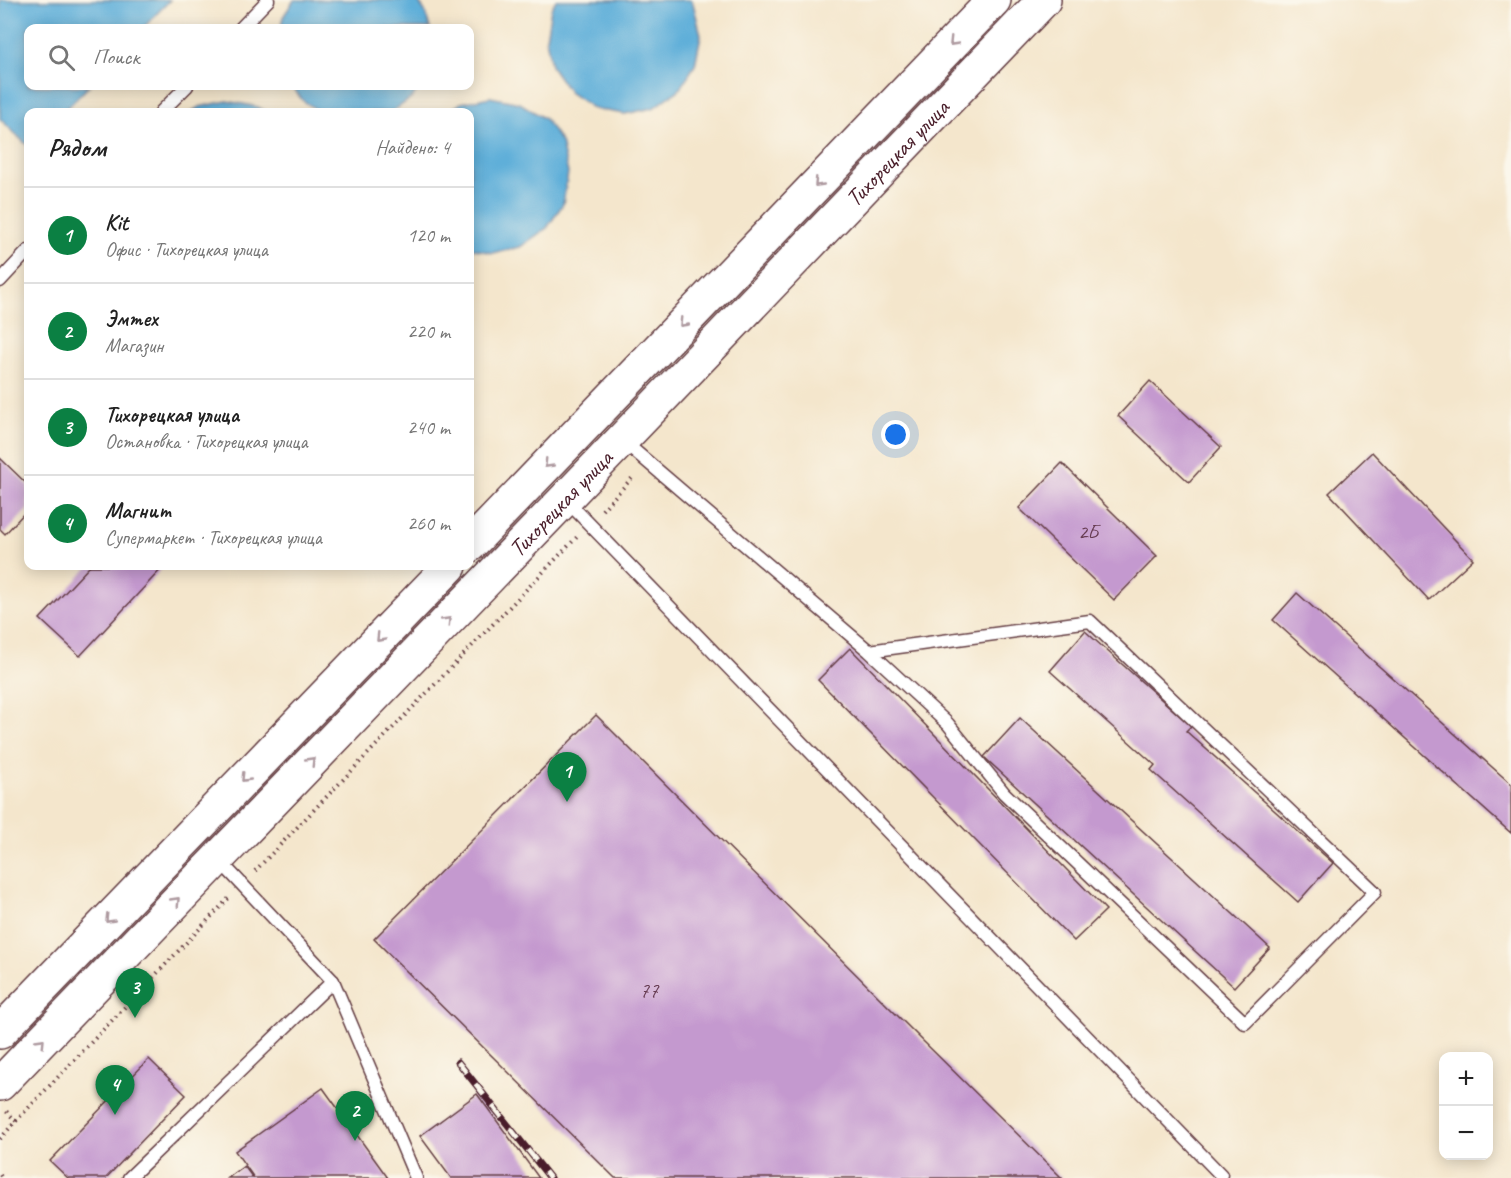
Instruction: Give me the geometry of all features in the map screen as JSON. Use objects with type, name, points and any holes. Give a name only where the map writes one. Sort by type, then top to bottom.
[{"type":"main road","name":"Тихорецкая улица","points":[[474,541],[994,0]]},
{"type":"main road","name":"Тихорецкая улица","points":[[2,1096],[217,859],[1044,0]]},
{"type":"main road","points":[[0,1032],[446,570]]},
{"type":"lane","points":[[245,24],[268,0]]},
{"type":"lane","points":[[165,108],[183,90]]},
{"type":"lane","points":[[0,281],[24,255]]},
{"type":"lane","points":[[621,440],[869,651],[948,724],[1004,793],[1245,1023],[1375,892],[1090,621],[869,651]]},
{"type":"lane","points":[[565,499],[1221,1175]]},
{"type":"lane","points":[[217,859],[333,981],[416,1178]]},
{"type":"lane","points":[[129,1178],[333,981]]},
{"type":"path","points":[[0,1139],[647,462]]},
{"type":"path","points":[[2,1096],[16,1121]]},
{"type":"water","points":[[0,0],[170,0],[147,24],[24,24],[24,90],[85,90],[67,108],[24,108],[24,142],[0,119]]},
{"type":"water","points":[[294,0],[417,0],[425,11],[429,24],[282,24],[283,17]]},
{"type":"water","points":[[556,0],[691,0],[701,35],[695,65],[679,90],[653,108],[625,114],[594,109],[569,92],[551,66],[546,38],[551,9]]},
{"type":"water","points":[[295,90],[417,90],[412,98],[397,108],[314,108],[302,100]]},
{"type":"water","points":[[490,97],[520,103],[545,119],[561,142],[568,173],[563,204],[547,228],[520,247],[492,253],[474,249],[474,108],[454,108],[461,103]]},
{"type":"water","points":[[227,101],[260,108],[197,108]]},
{"type":"building","points":[[1150,381],[1221,447],[1189,482],[1118,416]]},
{"type":"building","points":[[1372,452],[1473,559],[1429,600],[1329,493]]},
{"type":"building","points":[[0,458],[24,481],[24,513],[5,534],[0,529]]},
{"type":"building","points":[[1062,463],[1157,556],[1114,600],[1019,508]]},
{"type":"building","points":[[86,570],[160,570],[80,656],[40,619]]},
{"type":"building","points":[[1297,593],[1511,784],[1511,833],[1273,620]]},
{"type":"building","points":[[1085,631],[1191,726],[1186,731],[1333,863],[1298,902],[1151,770],[1155,765],[1050,671]]},
{"type":"building","points":[[850,648],[1106,910],[1074,941],[818,680]]},
{"type":"building","points":[[596,715],[1062,1178],[615,1178],[374,939]]},
{"type":"building","points":[[1020,718],[1270,948],[1234,987],[984,757]]},
{"type":"building","points":[[149,1059],[186,1095],[106,1178],[68,1178],[50,1161]]},
{"type":"building","points":[[323,1088],[388,1178],[254,1178],[235,1151]]},
{"type":"building","points":[[477,1094],[539,1178],[451,1178],[420,1136]]},
{"type":"building","points":[[244,1166],[253,1178],[228,1178]]},
{"type":"railway","points":[[458,1062],[550,1178]]},
{"type":"place","name":"Kit","points":[[567,802]]},
{"type":"place","name":"Тихорецкая улица","points":[[135,1018]]},
{"type":"place","name":"Магнит","points":[[115,1115]]},
{"type":"place","name":"Эмтех","points":[[355,1141]]}]
